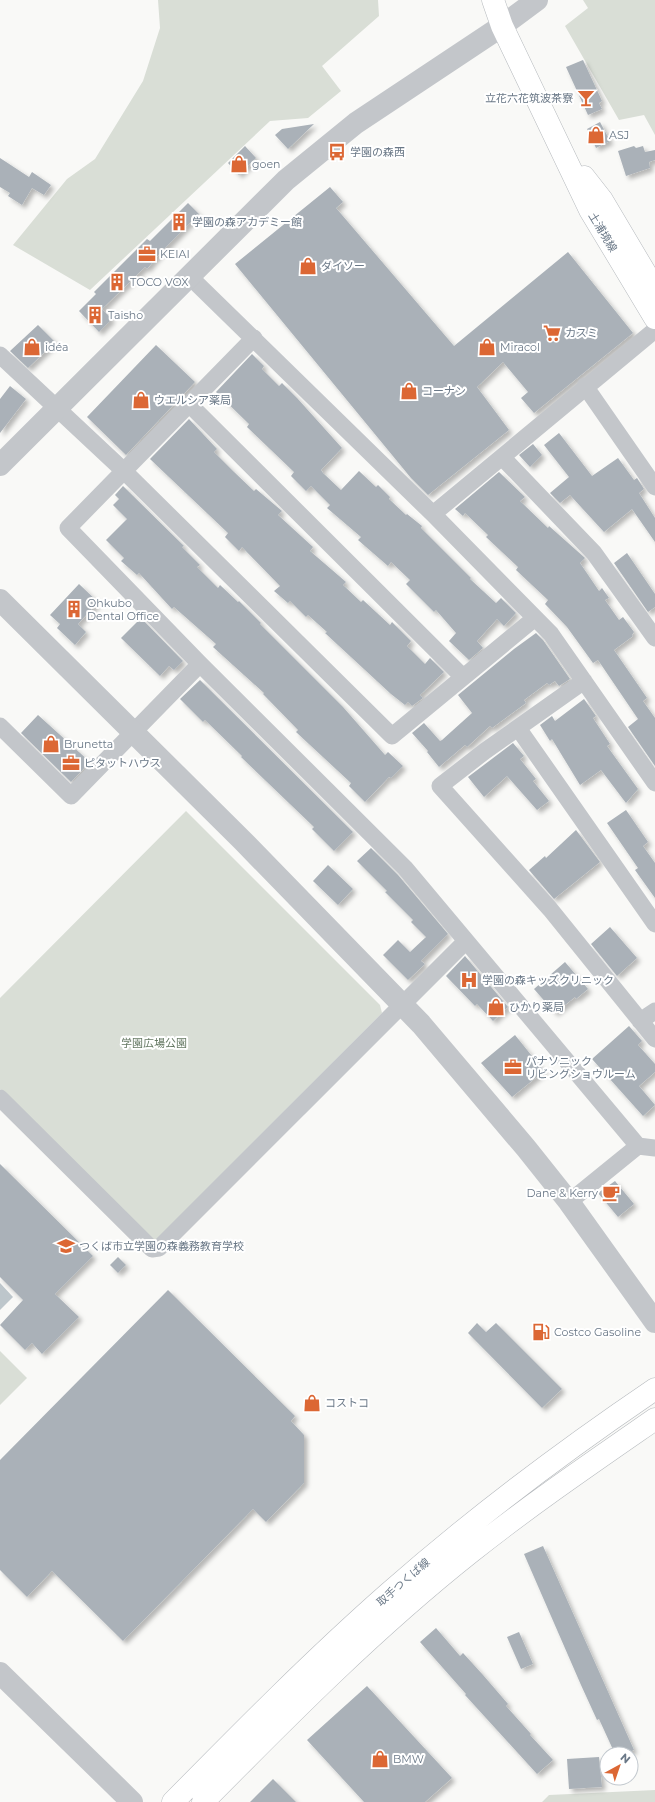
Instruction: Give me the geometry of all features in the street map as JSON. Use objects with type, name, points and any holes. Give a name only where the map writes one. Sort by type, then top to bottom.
[{"type":"main road","name":"土浦境線","points":[[493,0],[502,26],[590,210],[655,318]]},
{"type":"main road","name":"土浦境線","points":[[557,143],[602,200],[655,289]]},
{"type":"main road","name":"取手つくば線","points":[[173,1802],[308,1669],[388,1594],[505,1497],[561,1454],[655,1389]]},
{"type":"main road","name":"取手つくば線","points":[[203,1802],[329,1678],[403,1609],[470,1552],[522,1513],[655,1419]]},
{"type":"street","points":[[0,465],[286,180],[320,151],[392,97],[502,26],[537,0]]},
{"type":"street","points":[[189,276],[433,514],[551,634],[655,783]]},
{"type":"street","points":[[433,514],[585,386],[655,330]]},
{"type":"street","points":[[254,338],[68,528],[200,664],[405,868],[638,1146],[655,1148]]},
{"type":"street","points":[[0,355],[124,470],[392,736],[536,618]]},
{"type":"street","points":[[585,386],[655,487]]},
{"type":"street","points":[[189,404],[463,678]]},
{"type":"street","points":[[502,457],[594,552],[655,638]]},
{"type":"street","points":[[0,600],[244,841],[402,1004],[517,1137],[569,1202],[655,1322]]},
{"type":"street","points":[[0,726],[70,796],[200,664]]},
{"type":"street","points":[[584,681],[440,786],[550,909],[655,1039]]},
{"type":"street","points":[[518,728],[655,924]]},
{"type":"street","points":[[0,1098],[152,1249],[159,1248],[466,941]]},
{"type":"street","points":[[640,1021],[655,1011]]},
{"type":"street","points":[[569,1202],[638,1146]]},
{"type":"street","points":[[0,1673],[132,1802]]},
{"type":"green space","points":[[158,0],[378,0],[379,16],[322,66],[341,91],[308,118],[270,121],[90,290],[13,245],[67,179],[95,159],[143,81],[160,28]]},
{"type":"green space","points":[[583,0],[655,0],[655,135],[644,115],[619,120],[565,26],[588,8]]},
{"type":"green space","name":"学園広場公園","points":[[186,811],[380,1005],[382,1013],[157,1239],[152,1239],[0,1089],[0,998]]},
{"type":"green space","points":[[0,1351],[27,1378],[0,1405]]},
{"type":"green space","points":[[655,1790],[655,1802],[542,1802],[549,1795]]},
{"type":"shaded area","points":[[0,1283],[13,1297],[0,1310]]},
{"type":"building","points":[[583,60],[602,101],[599,103],[602,109],[588,115],[566,67]]},
{"type":"building","points":[[600,122],[610,141],[596,148],[587,129]]},
{"type":"building","points":[[314,124],[288,149],[275,135],[282,129]]},
{"type":"building","points":[[245,146],[256,158],[239,175],[228,163]]},
{"type":"building","points":[[634,146],[636,148],[643,146],[645,152],[655,150],[655,160],[649,162],[650,168],[626,176],[618,151]]},
{"type":"building","points":[[0,158],[29,177],[32,172],[51,185],[44,195],[32,188],[22,205],[8,196],[10,193],[0,187]]},
{"type":"building","points":[[330,187],[343,202],[336,208],[454,346],[568,252],[633,333],[534,413],[521,398],[528,392],[503,362],[477,387],[509,430],[428,495],[411,478],[235,264]]},
{"type":"building","points":[[188,203],[199,214],[161,252],[147,269],[145,267],[102,309],[112,319],[99,332],[79,311],[96,294],[94,292],[147,239],[150,241]]},
{"type":"building","name":"idéa","points":[[38,325],[55,342],[28,368],[10,351]]},
{"type":"building","name":"ウエルシア薬局","points":[[156,345],[195,382],[126,455],[87,417]]},
{"type":"building","points":[[252,354],[264,366],[262,369],[279,386],[282,383],[342,448],[321,470],[323,473],[341,490],[359,471],[376,487],[378,485],[390,497],[389,499],[406,515],[407,514],[422,526],[421,528],[471,578],[470,579],[496,603],[501,598],[516,613],[504,626],[497,619],[477,641],[483,648],[469,660],[449,641],[456,633],[436,610],[434,612],[406,584],[410,580],[391,562],[388,566],[358,540],[361,537],[327,508],[330,505],[311,486],[306,491],[291,476],[294,472],[247,427],[249,424],[216,392]]},
{"type":"building","points":[[10,386],[26,399],[0,433],[0,399]]},
{"type":"building","points":[[189,419],[217,449],[214,452],[233,471],[254,491],[256,489],[282,511],[278,515],[313,547],[310,551],[346,582],[343,585],[361,602],[363,600],[390,625],[392,622],[411,641],[407,646],[425,664],[430,658],[444,672],[420,695],[423,698],[412,706],[408,702],[405,705],[391,694],[325,633],[327,632],[308,615],[306,617],[290,601],[288,603],[274,591],[280,586],[242,547],[239,551],[225,537],[228,533],[150,459]]},
{"type":"building","points":[[559,433],[592,476],[618,458],[634,480],[637,478],[644,489],[639,493],[655,518],[655,542],[632,509],[604,532],[570,495],[560,503],[550,493],[569,477],[544,445]]},
{"type":"building","points":[[533,444],[542,455],[530,467],[519,455]]},
{"type":"building","points":[[499,472],[525,497],[520,501],[548,528],[549,526],[585,558],[580,563],[599,591],[602,588],[609,598],[605,600],[619,620],[623,617],[634,632],[632,635],[633,636],[614,650],[647,698],[643,701],[655,718],[655,766],[628,727],[638,719],[598,660],[593,663],[567,627],[545,604],[548,600],[516,570],[518,567],[486,537],[488,535],[465,513],[463,516],[455,509]]},
{"type":"building","points":[[123,486],[184,546],[182,547],[200,565],[197,567],[218,588],[220,585],[238,602],[239,601],[261,623],[260,624],[343,707],[385,755],[388,752],[403,766],[391,778],[389,777],[365,802],[349,786],[351,783],[296,732],[298,730],[263,694],[264,693],[213,647],[216,644],[174,607],[172,609],[139,573],[137,575],[121,561],[124,558],[106,540],[127,519],[113,505],[119,499],[115,495]]},
{"type":"building","points":[[627,553],[655,594],[655,607],[648,612],[614,563]]},
{"type":"building","name":"Ohkubo Dental Office","points":[[79,584],[98,602],[78,624],[86,632],[75,645],[57,628],[60,624],[50,615]]},
{"type":"building","points":[[141,618],[183,661],[174,670],[169,666],[160,676],[121,638]]},
{"type":"building","points":[[536,633],[543,640],[570,679],[559,686],[555,681],[549,685],[547,683],[524,700],[526,703],[492,728],[490,726],[467,747],[465,745],[439,767],[427,752],[428,751],[412,733],[424,723],[440,741],[442,740],[472,713],[458,695]]},
{"type":"building","points":[[200,680],[353,832],[334,851],[312,829],[314,827],[205,720],[203,722],[180,699]]},
{"type":"building","points":[[584,699],[596,716],[593,718],[610,744],[607,746],[638,789],[626,803],[601,770],[580,785],[552,739],[550,741],[540,725],[552,716],[555,721]]},
{"type":"building","points":[[38,715],[90,762],[71,782],[21,733]]},
{"type":"building","points":[[513,743],[524,756],[520,759],[536,779],[533,781],[549,801],[537,810],[507,776],[484,797],[468,777]]},
{"type":"building","points":[[626,810],[648,842],[643,846],[655,863],[655,898],[635,870],[638,868],[607,823]]},
{"type":"building","points":[[576,830],[600,862],[554,899],[529,870],[545,856],[546,858]]},
{"type":"building","points":[[371,848],[398,875],[448,934],[421,961],[425,964],[408,980],[383,955],[398,940],[410,952],[426,937],[411,922],[413,920],[385,892],[387,891],[357,861]]},
{"type":"building","points":[[328,865],[353,889],[338,905],[313,881]]},
{"type":"building","points":[[610,927],[637,958],[617,976],[591,944]]},
{"type":"building","name":"学園の森キッズクリニック","points":[[465,956],[508,1007],[493,1021],[477,1004],[475,1006],[446,976]]},
{"type":"building","points":[[565,962],[588,989],[555,1013],[534,989]]},
{"type":"building","points":[[629,1026],[642,1041],[638,1045],[655,1064],[655,1072],[639,1086],[655,1105],[643,1116],[592,1059]]},
{"type":"building","name":"パナソニック リビングショウルーム","points":[[515,1035],[544,1071],[512,1097],[481,1063]]},
{"type":"building","points":[[0,1164],[93,1256],[55,1294],[79,1317],[42,1354],[32,1343],[25,1350],[0,1325],[23,1300],[0,1277]]},
{"type":"building","points":[[615,1181],[634,1204],[618,1217],[598,1193]]},
{"type":"building","points":[[118,1257],[126,1265],[118,1273],[110,1265]]},
{"type":"building","points":[[168,1290],[295,1416],[291,1421],[304,1435],[304,1483],[266,1522],[253,1509],[123,1641],[52,1571],[27,1597],[0,1570],[0,1460]]},
{"type":"building","points":[[477,1323],[486,1332],[496,1323],[562,1389],[542,1408],[468,1333]]},
{"type":"building","points":[[543,1546],[632,1746],[611,1746],[599,1719],[597,1720],[581,1685],[524,1554]]},
{"type":"building","points":[[436,1628],[460,1656],[463,1653],[483,1675],[508,1704],[506,1706],[553,1760],[537,1774],[465,1695],[466,1694],[420,1642]]},
{"type":"building","points":[[519,1632],[533,1664],[521,1669],[507,1637]]},
{"type":"building","name":"BMW","points":[[367,1686],[452,1778],[425,1802],[364,1802],[307,1740]]},
{"type":"building","points":[[599,1757],[599,1786],[602,1787],[569,1789],[567,1759]]},
{"type":"building","points":[[273,1779],[296,1802],[250,1802]]},
{"type":"place","name":"立花六花筑波茶寮","points":[[586,98]]},
{"type":"place","name":"ASJ","points":[[596,135]]},
{"type":"place","name":"学園の森西","points":[[337,152]]},
{"type":"place","name":"goen","points":[[239,164]]},
{"type":"place","name":"学園の森アカデミー館","points":[[179,222]]},
{"type":"place","name":"KEIAI","points":[[147,254]]},
{"type":"place","name":"ダイソー","points":[[308,266]]},
{"type":"place","name":"TOCO VOX","points":[[117,282]]},
{"type":"place","name":"Taisho","points":[[95,315]]},
{"type":"place","name":"カスミ","points":[[552,333]]},
{"type":"place","name":"idéa","points":[[32,347]]},
{"type":"place","name":"Miracol","points":[[487,347]]},
{"type":"place","name":"コーナン","points":[[409,391]]},
{"type":"place","name":"ウエルシア薬局","points":[[141,400]]},
{"type":"place","name":"Ohkubo Dental Office","points":[[74,609]]},
{"type":"place","name":"Brunetta","points":[[51,744]]},
{"type":"place","name":"ピタットハウス","points":[[71,763]]},
{"type":"place","name":"学園の森キッズクリニック","points":[[469,980]]},
{"type":"place","name":"ひかり薬局","points":[[496,1007]]},
{"type":"place","name":"パナソニック リビングショウルーム","points":[[513,1067]]},
{"type":"place","name":"Dane & Kerry","points":[[611,1193]]},
{"type":"place","name":"つくば市立学園の森義務教育学校","points":[[66,1246]]},
{"type":"place","name":"Costco Gasoline","points":[[541,1332]]},
{"type":"place","name":"コストコ","points":[[312,1403]]},
{"type":"place","name":"BMW","points":[[380,1759]]}]
